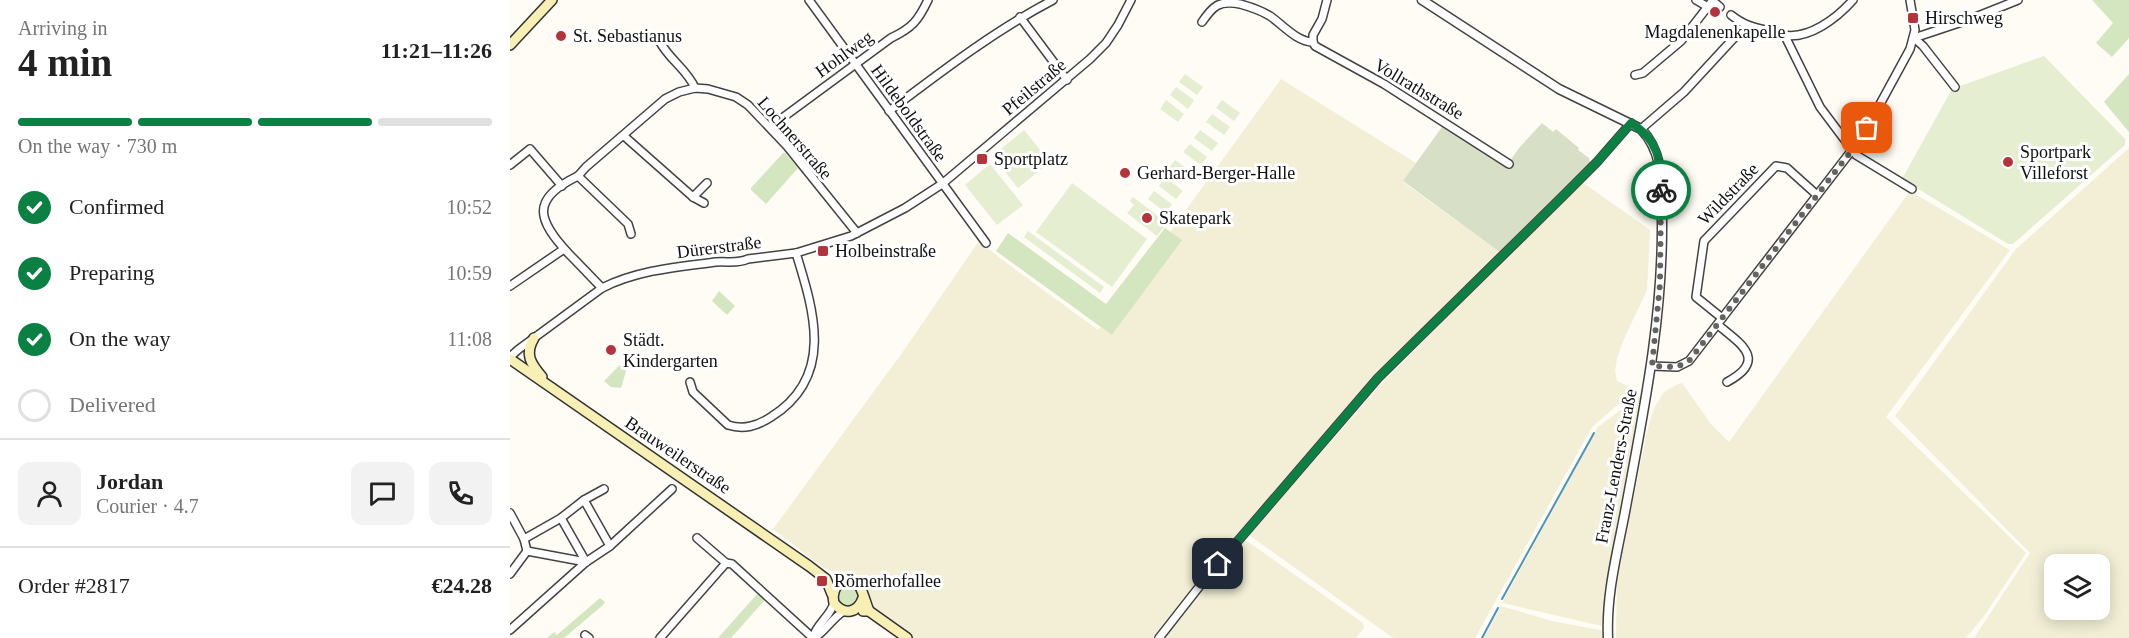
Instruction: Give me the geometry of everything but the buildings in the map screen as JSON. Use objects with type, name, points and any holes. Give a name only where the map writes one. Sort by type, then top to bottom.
[{"type":"main road","points":[[510,45],[552,0]]},
{"type":"main road","points":[[534,338],[529,347],[530,360],[551,388]]},
{"type":"main road","name":"Brauweilerstraße","points":[[510,358],[826,579],[855,582],[862,590],[869,611]]},
{"type":"main road","points":[[826,579],[833,598],[849,611],[869,611],[907,638]]},
{"type":"main road","points":[[833,598],[835,587],[841,582]]},
{"type":"main road","points":[[849,611],[860,605],[863,597]]},
{"type":"street","name":"Hildeboldstraße","points":[[809,0],[986,243]]},
{"type":"street","name":"Hohlweg","points":[[770,127],[915,23],[928,0]]},
{"type":"street","points":[[889,111],[982,42],[1020,17],[1053,0]]},
{"type":"street","name":"Pfeilstraße","points":[[942,184],[1067,81],[1106,42],[1122,19],[1131,0]]},
{"type":"street","points":[[1313,42],[1313,35],[1322,19],[1327,0]]},
{"type":"street","name":"Franz-Lenders-Straße","points":[[1423,0],[1559,89],[1641,129],[1650,138],[1658,153],[1661,195],[1660,284],[1652,366],[1608,599],[1608,638]]},
{"type":"street","points":[[1696,0],[1708,7]]},
{"type":"street","points":[[1635,75],[1642,73],[1681,41],[1713,0],[1720,7]]},
{"type":"street","points":[[1731,15],[1745,26],[1785,36],[1802,34],[1823,25],[1844,10],[1853,0]]},
{"type":"street","points":[[1652,366],[1667,368],[1685,365],[1852,150],[1867,128],[1910,49],[1914,38],[1910,0]]},
{"type":"street","points":[[1914,38],[2018,0]]},
{"type":"street","name":"Vollrathstraße","points":[[1202,22],[1211,10],[1221,3],[1233,3],[1256,9],[1304,42],[1313,42],[1318,49],[1394,90],[1509,164]]},
{"type":"street","points":[[1020,17],[1067,81]]},
{"type":"street","points":[[1641,129],[1684,92],[1745,26]]},
{"type":"street","points":[[1785,36],[1820,107],[1852,150],[1859,158],[1912,189]]},
{"type":"street","points":[[1914,38],[1955,87]]},
{"type":"street","points":[[602,288],[547,229],[543,210],[546,201],[562,186],[579,176],[665,99],[695,88],[691,78],[665,52],[659,40]]},
{"type":"street","name":"Lochnerstraße","points":[[695,88],[708,89],[736,97],[748,105],[770,127],[857,233]]},
{"type":"street","points":[[1159,638],[1206,578],[1378,378],[1597,162],[1631,123]]},
{"type":"street","points":[[624,136],[693,197],[704,203]]},
{"type":"street","points":[[510,165],[530,148],[562,186]]},
{"type":"street","name":"Wildstraße","points":[[1722,318],[1696,297],[1704,241],[1776,166],[1787,168],[1817,195]]},
{"type":"street","points":[[579,176],[628,224],[631,234]]},
{"type":"street","points":[[693,197],[707,183]]},
{"type":"street","name":"Dürerstraße","points":[[510,358],[602,288],[617,281],[641,273],[690,265],[726,261],[741,262],[748,259],[796,253],[857,233],[905,208],[942,184]]},
{"type":"street","points":[[510,286],[564,249]]},
{"type":"street","points":[[690,382],[693,392],[728,425],[735,427],[742,428],[764,421],[783,409],[792,399],[809,372],[816,339],[812,312],[796,253]]},
{"type":"street","points":[[1718,325],[1744,346],[1748,353],[1748,361],[1743,370],[1727,382]]},
{"type":"street","points":[[524,539],[561,518],[603,489]]},
{"type":"street","points":[[510,616],[513,628],[586,562],[610,546],[672,489]]},
{"type":"street","points":[[584,500],[610,546]]},
{"type":"street","points":[[510,513],[524,539],[527,550]]},
{"type":"street","points":[[561,518],[586,562]]},
{"type":"street","points":[[697,538],[726,563],[732,564],[813,638]]},
{"type":"street","points":[[527,550],[586,562]]},
{"type":"street","points":[[510,574],[527,550]]},
{"type":"street","points":[[660,638],[726,563]]},
{"type":"street","points":[[813,638],[816,630],[830,613],[833,598]]},
{"type":"street","points":[[813,638],[820,634],[835,617],[849,611]]},
{"type":"shaded area","points":[[1281,79],[1416,163],[1403,182],[1501,253],[1378,374],[1182,603],[1155,638],[914,638],[870,606],[850,578],[822,567],[773,529],[902,353],[979,241],[1098,330],[1101,327],[1113,334],[1181,240],[1170,232]]},
{"type":"shaded area","points":[[2129,148],[2129,638],[1974,638],[2030,553],[1895,416],[2016,249]]},
{"type":"shaded area","points":[[1582,182],[1650,230],[1647,290],[1624,339],[1615,371],[1617,381],[1630,387],[1630,394],[1592,427],[1475,638],[1393,638],[1249,535],[1385,380]]},
{"type":"shaded area","points":[[1910,191],[2010,250],[1886,417],[2026,553],[1984,616],[1966,638],[1616,638],[1617,581],[1646,436],[1653,410],[1664,392],[1682,383],[1711,424],[1729,442]]},
{"type":"shaded area","points":[[1638,397],[1643,399],[1620,511],[1602,626],[1502,603],[1598,427]]},
{"type":"shaded area","points":[[1241,541],[1247,541],[1363,623],[1364,628],[1356,638],[1167,638],[1164,636]]},
{"type":"shaded area","points":[[1501,606],[1552,621],[1605,631],[1605,638],[1484,638]]},
{"type":"green space","points":[[2092,0],[2129,0],[2129,38],[2112,57],[2096,43],[2113,23]]},
{"type":"green space","name":"Sportpark Villeforst","points":[[2044,56],[2125,139],[2125,145],[2013,244],[2008,244],[1902,179],[1952,89]]},
{"type":"green space","points":[[1185,74],[1203,87],[1197,95],[1179,82]]},
{"type":"green space","points":[[2129,74],[2129,132],[2104,102]]},
{"type":"green space","points":[[1176,87],[1194,100],[1188,109],[1170,95]]},
{"type":"green space","points":[[1166,100],[1184,114],[1178,122],[1160,109]]},
{"type":"green space","points":[[1222,100],[1240,113],[1234,121],[1216,108]]},
{"type":"green space","points":[[1212,114],[1230,127],[1224,135],[1206,122]]},
{"type":"green space","points":[[1542,123],[1553,132],[1556,129],[1579,148],[1578,150],[1589,158],[1590,163],[1501,253],[1403,181],[1442,127],[1448,126],[1507,165]]},
{"type":"green space","points":[[1024,130],[1050,162],[1018,188],[992,156]]},
{"type":"green space","points":[[1200,130],[1218,143],[1212,151],[1194,138]]},
{"type":"green space","points":[[1190,144],[1207,157],[1201,165],[1183,152]]},
{"type":"green space","points":[[783,153],[798,168],[766,204],[751,188]]},
{"type":"green space","points":[[1175,160],[1193,173],[1187,181],[1169,168]]},
{"type":"green space","points":[[990,164],[1023,205],[997,225],[965,185]]},
{"type":"green space","points":[[1165,177],[1183,191],[1176,199],[1159,186]]},
{"type":"green space","points":[[1072,183],[1147,239],[1112,287],[1036,232]]},
{"type":"green space","points":[[1154,191],[1172,204],[1166,213],[1148,199]]},
{"type":"green space","name":"Skatepark","points":[[1133,197],[1167,223],[1157,236],[1127,213],[1134,205],[1130,201]]},
{"type":"green space","points":[[1165,228],[1182,240],[1112,335],[996,251],[1008,233],[1106,304]]},
{"type":"green space","points":[[1028,231],[1104,287],[1100,293],[1024,237]]},
{"type":"green space","points":[[719,291],[735,306],[727,315],[712,301]]},
{"type":"green space","points":[[620,365],[626,371],[621,388],[611,387],[604,381]]},
{"type":"green space","points":[[848,585],[856,588],[859,596],[856,604],[848,607],[840,604],[837,596],[840,588]]},
{"type":"green space","points":[[758,593],[765,600],[731,638],[718,638]]},
{"type":"green space","points":[[600,598],[605,602],[603,605],[564,638],[547,638],[554,632],[557,635]]},
{"type":"waterway","points":[[1502,599],[1594,433]]},
{"type":"waterway","points":[[1482,638],[1498,608]]},
{"type":"way so far","points":[[1661,190],[1660,284],[1652,366],[1659,368],[1677,367],[1689,361],[1867,128]]},
{"type":"place","name":"Magdalenenkapelle","points":[[1715,12]]},
{"type":"place","name":"Hirschweg","points":[[1913,18]]},
{"type":"place","name":"St. Sebastianus","points":[[561,36]]},
{"type":"place","name":"Sportplatz","points":[[982,159]]},
{"type":"place","name":"Sportpark Villeforst","points":[[2008,162]]},
{"type":"place","name":"Gerhard-Berger-Halle","points":[[1125,173]]},
{"type":"place","name":"Skatepark","points":[[1147,218]]},
{"type":"place","name":"Holbeinstraße","points":[[823,251]]},
{"type":"place","name":"Städt. Kindergarten","points":[[611,350]]},
{"type":"place","name":"Römerhofallee","points":[[822,581]]},
{"type":"route","points":[[1218,564],[1378,378],[1597,162],[1631,123],[1650,138],[1658,153],[1661,190]]}]
